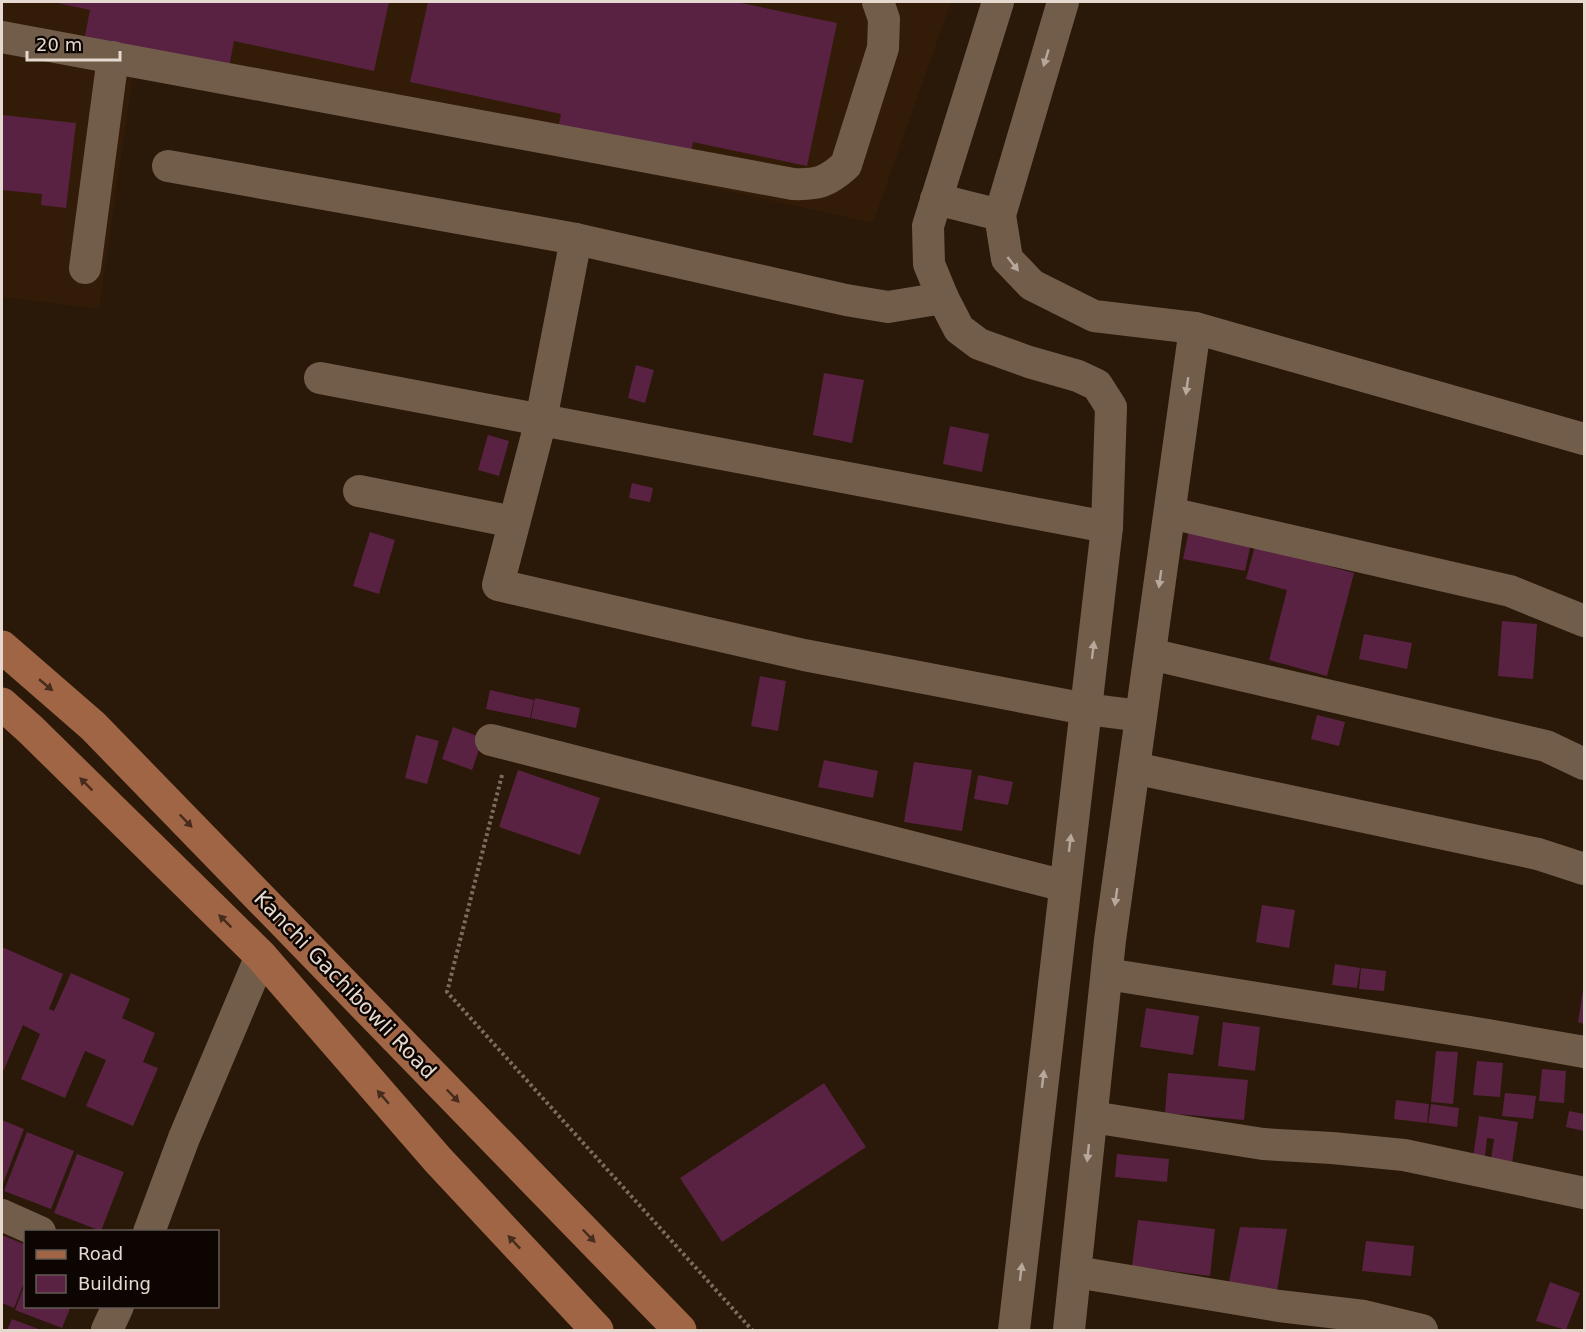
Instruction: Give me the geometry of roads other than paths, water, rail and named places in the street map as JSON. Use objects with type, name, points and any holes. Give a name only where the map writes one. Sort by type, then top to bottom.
[{"type":"main road","name":"Kanchi Gachibowli Road","points":[[2,647],[93,726],[680,1330]]},
{"type":"main road","name":"Kanchi Gachibowli Road","points":[[2,704],[261,956],[438,1160],[597,1330]]},
{"type":"street","points":[[2,37],[793,184],[810,185],[831,178],[846,165],[883,48],[884,19],[878,2]]},
{"type":"street","points":[[998,2],[928,226],[929,264],[959,329],[979,344],[1078,376],[1097,385],[1111,407],[1107,527],[1014,1330]]},
{"type":"street","points":[[1063,2],[1000,215],[1007,259],[1032,285],[1094,316],[1195,328],[1584,439]]},
{"type":"street","points":[[85,268],[113,57]]},
{"type":"street","points":[[168,166],[576,239],[846,300],[888,307],[943,298]]},
{"type":"street","points":[[936,199],[1000,215]]},
{"type":"street","points":[[576,239],[541,420],[498,585],[804,655],[1086,709],[1141,716]]},
{"type":"street","points":[[1069,1330],[1107,974],[1195,328]]},
{"type":"street","points":[[320,378],[1107,527]]},
{"type":"street","points":[[359,491],[514,522]]},
{"type":"street","points":[[1170,513],[1510,591],[1584,621]]},
{"type":"street","points":[[1150,654],[1546,746],[1584,764]]},
{"type":"street","points":[[500,743],[1065,886]]},
{"type":"street","points":[[1134,768],[1538,854],[1584,869]]},
{"type":"street","points":[[150,1230],[184,1138],[261,956]]},
{"type":"street","points":[[1107,974],[1477,1033],[1584,1053]]},
{"type":"street","points":[[1092,1117],[1263,1144],[1404,1155],[1584,1193]]},
{"type":"street","points":[[2,1215],[36,1230]]},
{"type":"street","points":[[1076,1272],[1279,1306],[1364,1316],[1422,1330]]},
{"type":"street","points":[[107,1330],[117,1308]]}]
